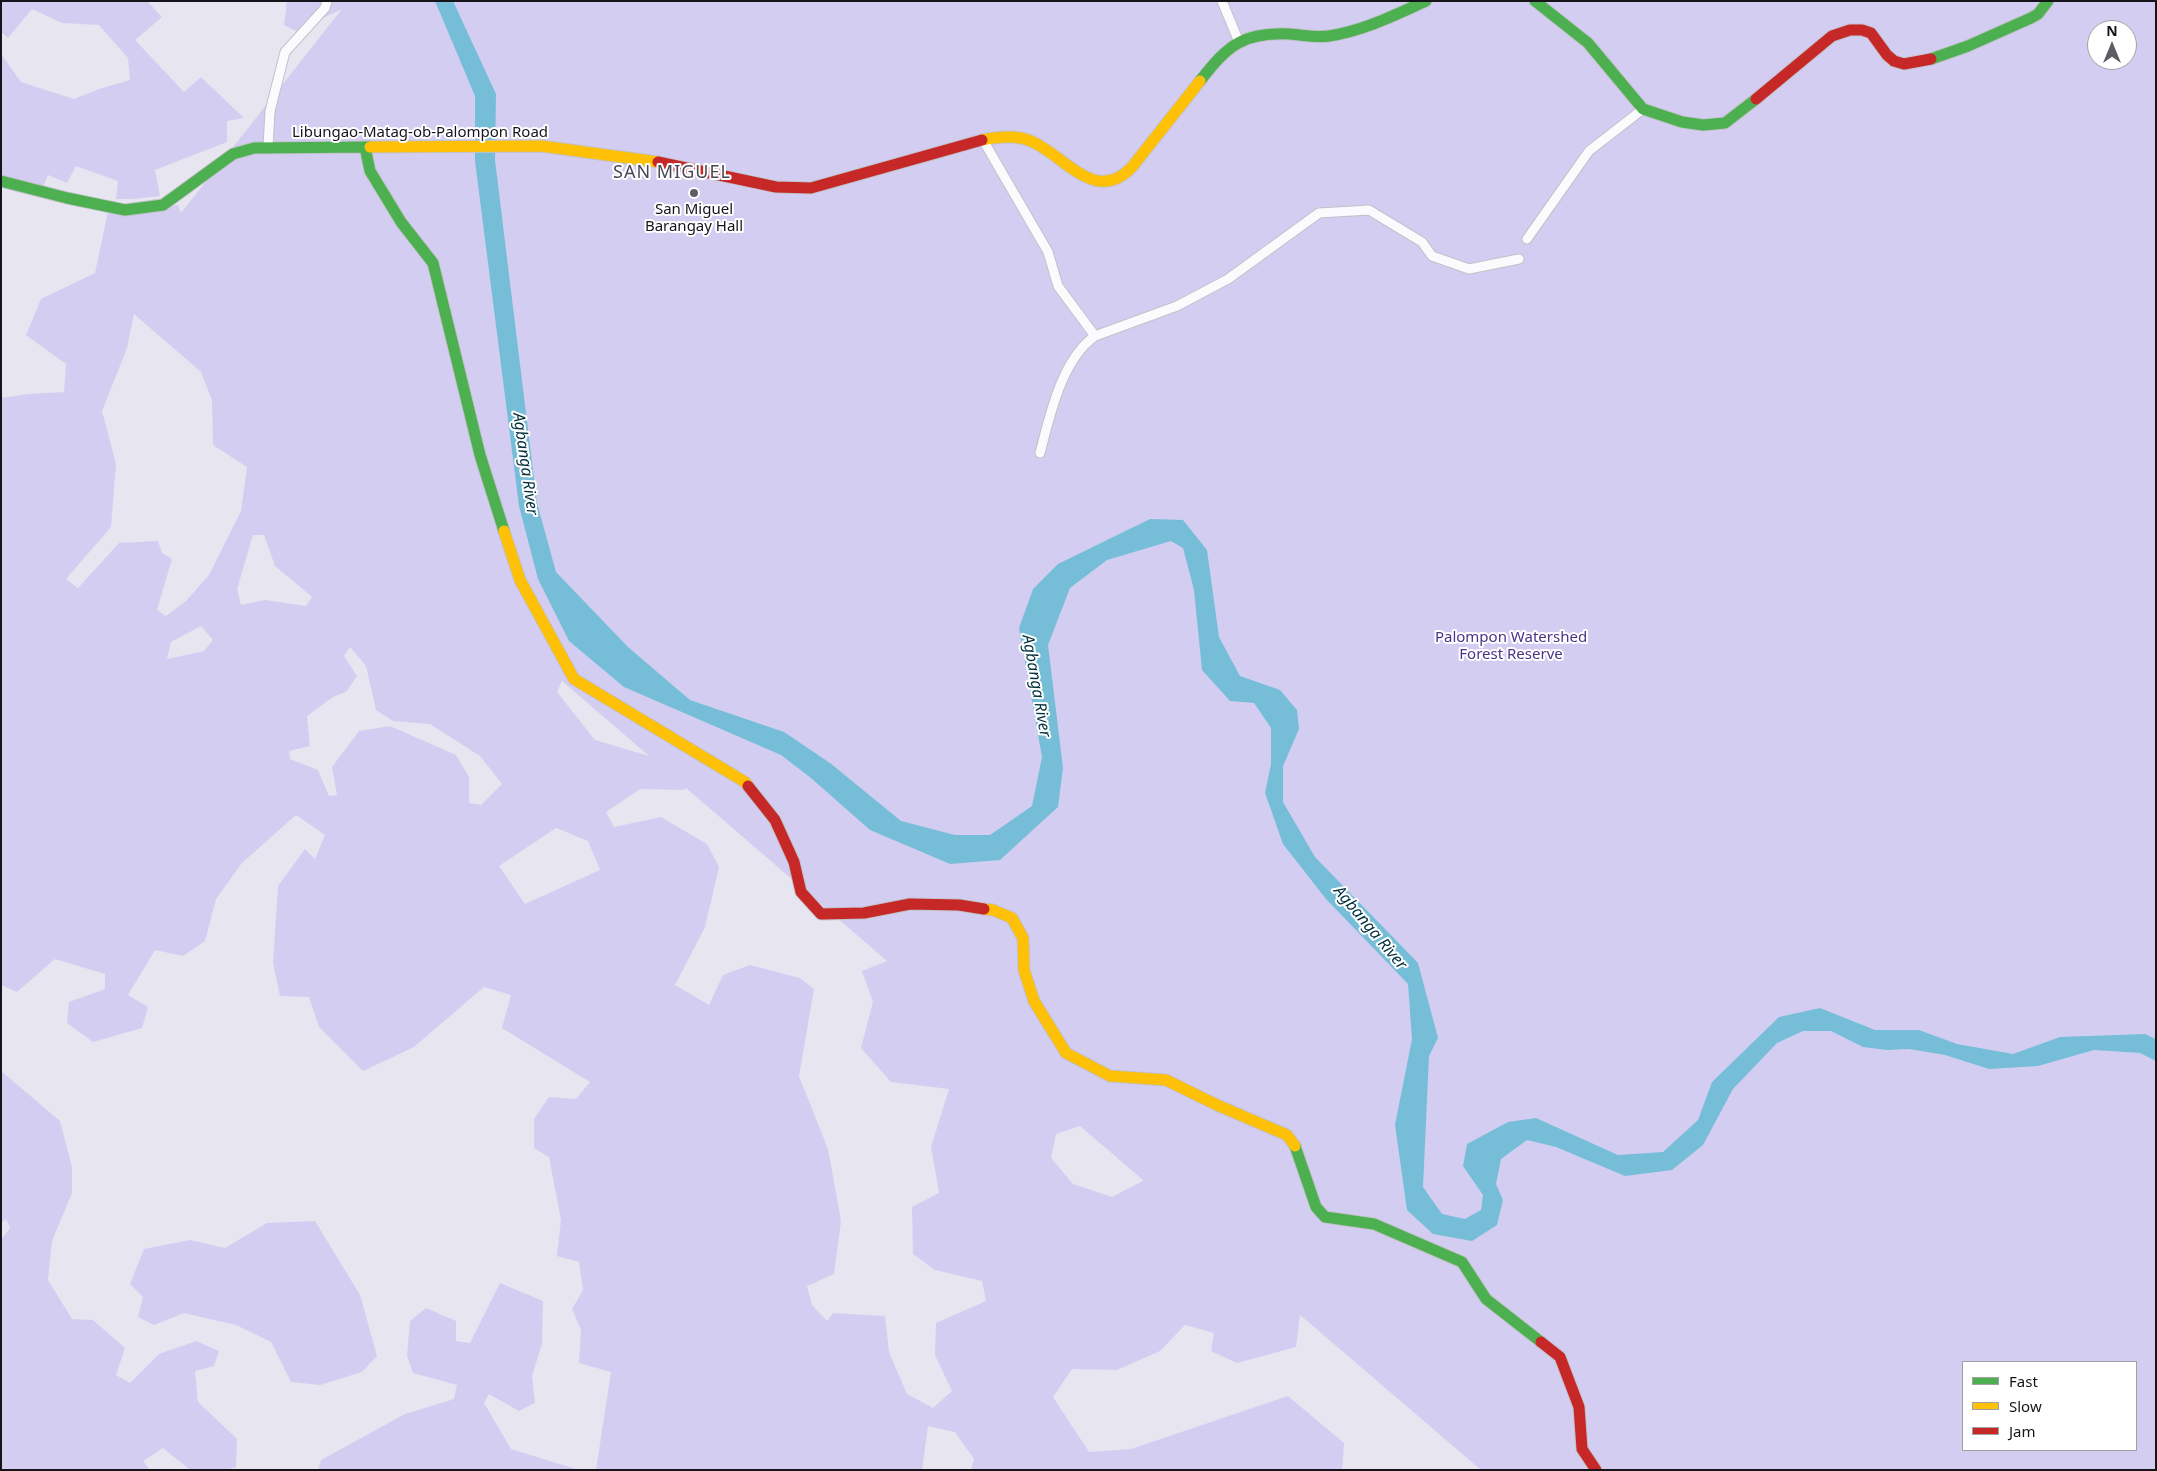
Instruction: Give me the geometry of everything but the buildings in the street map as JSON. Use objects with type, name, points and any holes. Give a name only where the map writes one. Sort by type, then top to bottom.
[{"type":"main road","name":"Libungao-Matag-ob-Palompon Road","points":[[1,182],[124,210],[163,205],[233,154],[254,148],[541,146],[656,162],[794,189],[811,188],[983,140],[1012,137],[1035,143],[1086,179],[1109,180],[1123,175],[1166,125],[1219,56],[1239,42],[1257,34],[1326,37],[1386,19],[1426,1]]},
{"type":"main road","points":[[1535,1],[1588,43],[1644,109],[1682,122],[1703,125],[1724,123],[1737,115],[1832,36],[1846,29],[1866,30],[1876,38],[1892,60],[1901,64],[1914,64],[1933,59],[2030,18],[2038,14],[2048,1]]},
{"type":"main road","points":[[364,147],[370,171],[401,222],[433,263],[480,455],[520,580],[574,679],[745,782],[775,820],[794,862],[801,892],[821,914],[864,913],[910,904],[959,905],[993,910],[1012,918],[1023,938],[1024,970],[1034,1000],[1066,1053],[1110,1076],[1166,1080],[1226,1109],[1287,1135],[1298,1150],[1316,1207],[1326,1217],[1374,1224],[1462,1262],[1486,1300],[1560,1357],[1579,1407],[1582,1449],[1596,1470]]},
{"type":"street","points":[[268,147],[270,111],[277,75],[285,52],[325,8],[327,1]]},
{"type":"street","points":[[1222,1],[1239,42]]},
{"type":"street","points":[[1527,239],[1590,151],[1644,109]]},
{"type":"street","points":[[983,140],[1048,252],[1058,286],[1095,336]]},
{"type":"street","points":[[1040,453],[1055,398],[1083,344],[1095,336],[1178,306],[1219,283],[1319,212],[1369,210],[1422,242],[1432,256],[1469,269],[1519,259]]},
{"type":"green space","points":[[1,1],[147,1],[162,17],[135,40],[184,92],[201,77],[244,118],[227,121],[227,142],[155,170],[160,196],[116,199],[118,181],[76,166],[67,183],[48,175],[43,187],[1,174],[1,54],[21,82],[74,99],[130,80],[128,58],[99,25],[62,23],[32,9],[8,38],[1,32]]},
{"type":"green space","name":"Palompon Watershed Forest Reserve","points":[[287,1],[2156,1],[2156,1470],[1481,1470],[1300,1315],[1296,1347],[1237,1363],[1211,1351],[1214,1333],[1185,1325],[1160,1351],[1117,1370],[1072,1369],[1053,1397],[1089,1452],[1131,1449],[1288,1396],[1344,1443],[1342,1470],[971,1470],[974,1459],[955,1432],[928,1426],[922,1470],[596,1470],[611,1372],[579,1363],[581,1330],[572,1309],[583,1290],[579,1262],[557,1256],[561,1220],[549,1157],[534,1148],[534,1119],[549,1097],[576,1099],[590,1082],[502,1028],[511,995],[484,987],[414,1047],[363,1071],[319,1027],[309,997],[280,996],[273,963],[278,886],[305,849],[315,859],[325,835],[296,815],[242,863],[216,899],[205,941],[183,956],[155,950],[128,995],[148,1007],[142,1028],[93,1042],[67,1023],[69,1002],[105,989],[105,974],[55,959],[17,992],[1,985],[1,398],[64,392],[66,364],[26,335],[41,299],[95,273],[108,212],[144,213],[178,205],[181,213],[342,9],[296,31],[284,25]],"holes":[[[134,314],[201,372],[212,400],[213,445],[247,467],[241,511],[209,575],[186,601],[166,616],[157,610],[172,559],[162,553],[158,541],[119,543],[78,588],[66,579],[111,527],[116,464],[102,411],[127,348]],[[253,535],[264,535],[275,566],[312,597],[306,606],[265,600],[241,605],[237,589]],[[201,626],[213,640],[204,651],[167,659],[171,642]],[[350,647],[366,666],[376,710],[393,721],[430,724],[480,756],[502,784],[481,805],[469,803],[469,777],[456,755],[390,726],[359,731],[332,767],[337,795],[329,796],[318,770],[290,759],[289,751],[310,746],[307,716],[333,697],[346,692],[357,676],[344,656]],[[562,681],[649,756],[595,740],[557,692]],[[686,788],[887,961],[862,971],[873,1002],[861,1048],[891,1082],[949,1089],[931,1147],[939,1193],[912,1207],[913,1254],[935,1270],[982,1281],[986,1301],[936,1323],[935,1355],[952,1391],[933,1408],[907,1394],[889,1352],[885,1316],[833,1313],[827,1321],[812,1305],[807,1286],[834,1274],[841,1221],[828,1149],[799,1076],[814,989],[800,978],[750,965],[723,975],[709,1005],[675,985],[705,927],[719,867],[707,844],[661,817],[614,827],[606,812],[640,789],[684,790]],[[556,828],[588,841],[600,870],[525,904],[499,866]],[[1080,1126],[1143,1181],[1112,1197],[1073,1184],[1051,1158],[1056,1134]]]},
{"type":"green space","points":[[1,1071],[60,1121],[72,1167],[72,1193],[52,1241],[48,1280],[72,1319],[93,1320],[125,1348],[116,1375],[130,1383],[159,1354],[196,1341],[219,1351],[214,1366],[195,1371],[198,1402],[237,1439],[236,1467],[226,1470],[190,1470],[163,1448],[143,1461],[150,1470],[1,1470],[1,1240],[10,1228],[6,1219],[1,1223]]},
{"type":"green space","points":[[315,1221],[360,1295],[377,1356],[362,1372],[320,1385],[291,1382],[271,1342],[236,1325],[184,1313],[154,1325],[138,1317],[143,1297],[130,1284],[144,1249],[190,1240],[225,1248],[267,1223]]},
{"type":"green space","points":[[500,1283],[543,1301],[542,1344],[532,1376],[535,1403],[519,1411],[489,1394],[484,1403],[511,1449],[579,1470],[318,1470],[321,1460],[405,1414],[454,1399],[457,1385],[413,1373],[407,1356],[410,1321],[426,1308],[456,1321],[456,1341],[470,1343]]},
{"type":"water","name":"Agbanga River","points":[[435,1],[453,1],[496,94],[495,160],[537,503],[556,572],[628,647],[690,700],[784,732],[830,763],[901,821],[955,835],[990,835],[1032,806],[1042,757],[1019,628],[1033,589],[1058,564],[1150,519],[1183,520],[1207,550],[1219,637],[1240,676],[1280,690],[1297,710],[1299,729],[1283,766],[1283,802],[1315,857],[1418,963],[1438,1038],[1429,1056],[1423,1187],[1442,1214],[1465,1219],[1481,1210],[1483,1195],[1463,1166],[1467,1144],[1508,1122],[1536,1118],[1618,1155],[1663,1152],[1698,1120],[1712,1082],[1779,1017],[1820,1008],[1875,1030],[1919,1030],[1957,1044],[2013,1054],[2060,1037],[2145,1034],[2156,1039],[2156,1061],[2140,1053],[2094,1050],[2038,1066],[1989,1069],[1945,1055],[1909,1049],[1887,1050],[1863,1047],[1831,1031],[1803,1031],[1777,1043],[1733,1089],[1703,1145],[1672,1170],[1625,1176],[1556,1147],[1527,1140],[1501,1159],[1496,1184],[1503,1200],[1497,1225],[1472,1241],[1433,1234],[1407,1210],[1395,1125],[1412,1039],[1408,984],[1326,899],[1283,844],[1265,793],[1271,764],[1271,728],[1254,703],[1230,701],[1202,670],[1194,590],[1183,548],[1171,541],[1107,560],[1070,588],[1048,645],[1063,768],[1058,807],[1000,860],[950,864],[870,830],[811,778],[781,755],[624,687],[569,641],[538,579],[519,506],[475,161],[475,96]]},
{"type":"traffic: fast","points":[[1200,81],[1219,58],[1238,43],[1248,38],[1274,34],[1319,37],[1342,34],[1379,22],[1426,1]]},
{"type":"traffic: fast","points":[[1535,1],[1588,43],[1643,109],[1682,122],[1703,125],[1725,123],[1756,99]]},
{"type":"traffic: fast","points":[[1931,59],[1968,46],[2031,18],[2038,14],[2048,1]]},
{"type":"traffic: fast","points":[[365,147],[370,171],[401,222],[433,263],[480,455],[504,531]]},
{"type":"traffic: fast","points":[[1,181],[67,198],[125,210],[163,205],[233,154],[254,148],[370,147]]},
{"type":"traffic: fast","points":[[1295,1146],[1316,1207],[1325,1217],[1374,1224],[1462,1262],[1486,1299],[1541,1342]]},
{"type":"traffic: slow","points":[[982,140],[1005,137],[1023,138],[1041,146],[1079,173],[1092,179],[1105,181],[1118,178],[1132,167],[1200,81]]},
{"type":"traffic: slow","points":[[370,147],[541,146],[658,162]]},
{"type":"traffic: slow","points":[[504,531],[520,580],[574,679],[745,782],[748,786]]},
{"type":"traffic: slow","points":[[984,909],[993,910],[1012,918],[1023,938],[1024,970],[1034,1001],[1066,1053],[1110,1076],[1166,1080],[1217,1105],[1287,1135],[1295,1146]]},
{"type":"traffic: jam","points":[[1756,99],[1832,36],[1850,30],[1862,30],[1871,33],[1887,55],[1894,61],[1904,64],[1931,59]]},
{"type":"traffic: jam","points":[[658,162],[776,187],[811,188],[982,140]]},
{"type":"traffic: jam","points":[[748,786],[775,820],[794,862],[801,892],[821,914],[864,913],[910,904],[959,905],[984,909]]},
{"type":"traffic: jam","points":[[1541,1342],[1560,1357],[1579,1407],[1582,1449],[1596,1470]]},
{"type":"place","name":"San Miguel Barangay Hall","points":[[694,193]]},
{"type":"district","name":"SAN MIGUEL","points":[[672,173]]}]
